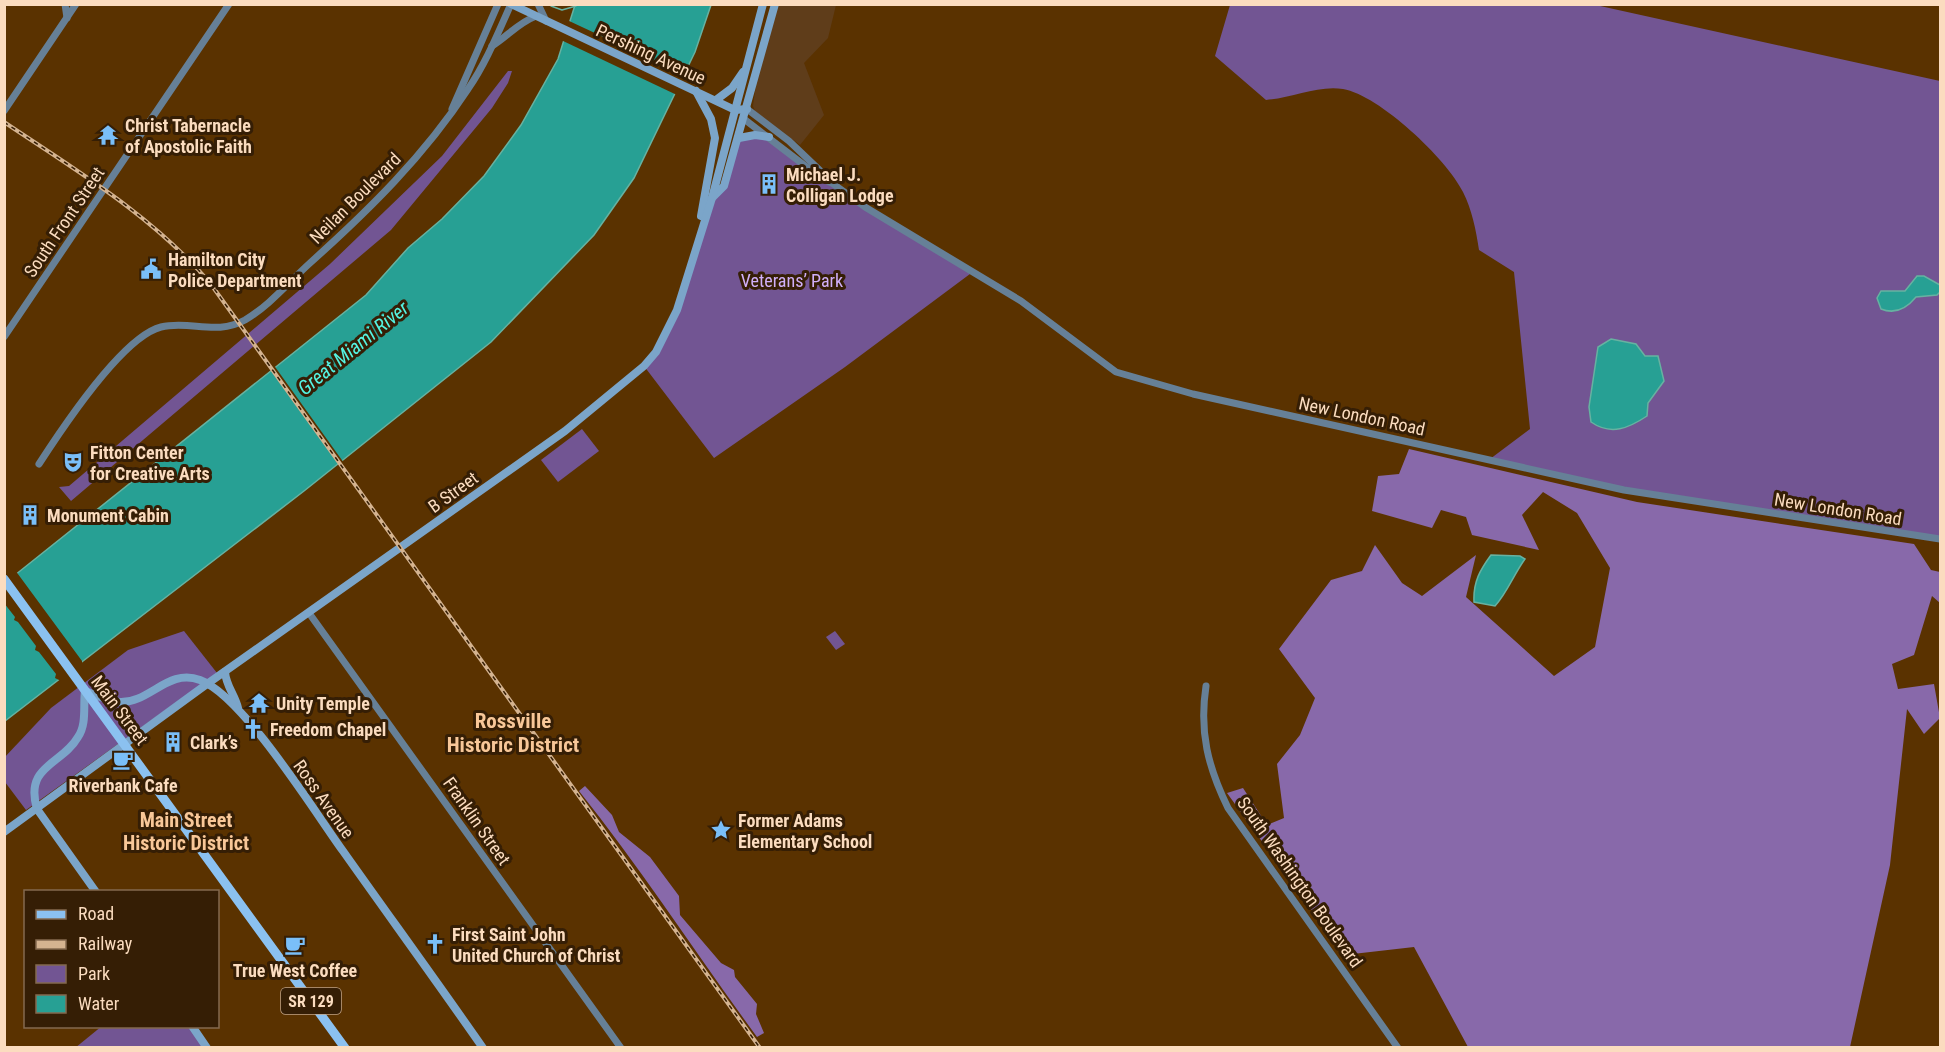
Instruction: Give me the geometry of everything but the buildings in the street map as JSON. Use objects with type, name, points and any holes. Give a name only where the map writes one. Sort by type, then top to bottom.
[{"type":"main road","name":"B Street","points":[[4,832],[207,684],[578,422],[644,366],[656,352],[677,310],[712,198],[763,4]]},
{"type":"main road","name":"B Street","points":[[712,198],[724,186],[775,4]]},
{"type":"main road","name":"Pershing Avenue","points":[[511,5],[735,110]]},
{"type":"main road","points":[[716,100],[736,84],[748,64]]},
{"type":"main road","points":[[696,91],[713,126],[714,151],[701,217],[701,230]]},
{"type":"main road","points":[[735,110],[747,109]]},
{"type":"main road","name":"New London Road","points":[[735,110],[744,119]]},
{"type":"main road","points":[[739,138],[751,135],[769,137]]},
{"type":"main road","name":"Main Street","points":[[4,579],[83,689],[127,744],[345,1047]]},
{"type":"main road","points":[[225,672],[226,683],[236,698],[239,710]]},
{"type":"main road","name":"Ross Avenue","points":[[83,689],[119,702],[138,698],[176,679],[193,679],[207,684],[239,710],[282,765],[483,1047]]},
{"type":"main road","points":[[83,689],[80,734],[72,746],[41,772],[35,796],[37,809],[95,890]]},
{"type":"main road","points":[[193,1028],[207,1047]]},
{"type":"street","points":[[65,4],[67,18]]},
{"type":"street","points":[[4,111],[76,4]]},
{"type":"street","name":"South Front Street","points":[[4,337],[229,4]]},
{"type":"street","name":"Neilan Boulevard","points":[[450,114],[498,4]]},
{"type":"street","name":"Neilan Boulevard","points":[[39,464],[74,412],[136,342],[154,329],[176,325],[216,329],[234,325],[257,311],[359,219],[409,168],[468,90],[511,5]]},
{"type":"street","points":[[539,6],[546,21]]},
{"type":"street","points":[[492,46],[504,39],[518,24],[536,16]]},
{"type":"street","name":"New London Road","points":[[747,109],[789,141],[824,172],[832,183]]},
{"type":"street","name":"New London Road","points":[[744,119],[821,178],[1021,301],[1116,372],[1127,377],[1193,394],[1624,490],[1941,539]]},
{"type":"street","name":"Franklin Street","points":[[309,613],[621,1047]]},
{"type":"street","name":"South Washington Boulevard","points":[[1206,686],[1203,707],[1204,741],[1213,774],[1228,808],[1398,1047]]},
{"type":"shaded area","points":[[775,5],[836,5],[828,38],[804,63],[824,115],[800,145],[755,111],[753,106],[758,70]]},
{"type":"shaded area","points":[[1409,449],[1637,502],[1914,544],[1931,570],[1940,572],[1940,603],[1932,596],[1914,655],[1892,664],[1898,689],[1934,684],[1940,718],[1924,734],[1907,709],[1890,865],[1850,1047],[1468,1047],[1414,947],[1344,955],[1227,793],[1243,788],[1267,825],[1284,818],[1277,764],[1300,735],[1315,698],[1279,649],[1331,580],[1362,571],[1375,545],[1402,583],[1422,596],[1476,555],[1466,597],[1554,676],[1595,647],[1610,568],[1577,513],[1543,492],[1522,515],[1539,550],[1472,535],[1466,517],[1441,510],[1432,528],[1372,511],[1378,476],[1399,474]]},
{"type":"shaded area","points":[[585,786],[612,815],[619,832],[650,857],[679,896],[680,915],[721,963],[734,970],[735,977],[757,1004],[756,1014],[764,1033],[757,1037],[579,791]]},
{"type":"green space","points":[[1591,4],[1940,81],[1940,539],[1683,501],[1490,459],[1530,429],[1514,272],[1479,250],[1469,206],[1455,178],[1410,130],[1375,103],[1358,94],[1334,88],[1266,100],[1215,56],[1230,5]]},
{"type":"green space","points":[[508,71],[512,71],[508,83],[492,108],[391,230],[71,501],[59,487],[69,486],[330,264],[442,156]]},
{"type":"green space","name":"Veterans’ Park","points":[[759,135],[865,207],[974,271],[845,367],[714,458],[644,366],[665,335],[701,230],[719,192],[739,138]]},
{"type":"green space","points":[[582,429],[599,451],[558,482],[541,460]]},
{"type":"green space","points":[[184,631],[217,673],[26,810],[5,782],[4,758],[51,708],[128,650]]},
{"type":"green space","points":[[835,631],[845,644],[836,650],[826,637]]},
{"type":"green space","points":[[100,1028],[193,1028],[207,1048],[75,1048]]},
{"type":"water","name":"Great Miami River","points":[[575,5],[711,5],[695,52],[634,178],[594,235],[491,342],[304,491],[5,721],[5,583],[366,295],[408,248],[442,219],[484,176],[521,125],[558,59]]},
{"type":"water","points":[[1917,276],[1924,276],[1940,285],[1940,292],[1937,295],[1916,297],[1905,307],[1896,311],[1881,309],[1877,298],[1881,291],[1905,291]]},
{"type":"water","points":[[1611,339],[1636,344],[1645,356],[1658,356],[1664,381],[1648,403],[1647,416],[1620,429],[1606,429],[1591,422],[1589,407],[1598,347]]},
{"type":"water","points":[[1491,555],[1520,556],[1525,559],[1495,606],[1474,602],[1478,577]]},
{"type":"pier","points":[[567,20],[687,76],[679,96],[561,40]]},
{"type":"pier","points":[[273,364],[344,463],[340,466],[270,367]]},
{"type":"pier","points":[[15,570],[82,661],[82,664],[61,681],[55,678],[56,674],[35,650],[36,646],[14,620],[15,617],[4,603],[4,579]]},
{"type":"waterway","points":[[551,6],[562,10],[576,6]]},
{"type":"railway","points":[[4,122],[139,216],[164,236],[210,283],[760,1048]]},
{"type":"place","name":"Christ Tabernacle of Apostolic Faith","points":[[108,135]]},
{"type":"place","name":"Michael J. Colligan Lodge","points":[[769,184]]},
{"type":"place","name":"Hamilton City Police Department","points":[[151,269]]},
{"type":"place","name":"Fitton Center for Creative Arts","points":[[73,462]]},
{"type":"place","name":"Monument Cabin","points":[[30,515]]},
{"type":"place","name":"Unity Temple","points":[[259,703]]},
{"type":"place","name":"Freedom Chapel","points":[[253,729]]},
{"type":"place","name":"Clark’s","points":[[173,742]]},
{"type":"place","name":"Riverbank Cafe","points":[[123,760]]},
{"type":"place","name":"Former Adams Elementary School","points":[[721,830]]},
{"type":"place","name":"First Saint John United Church of Christ","points":[[435,944]]},
{"type":"place","name":"True West Coffee","points":[[295,945]]},
{"type":"district","name":"Rossville Historic District","points":[[513,733]]},
{"type":"district","name":"Main Street Historic District","points":[[186,832]]}]
